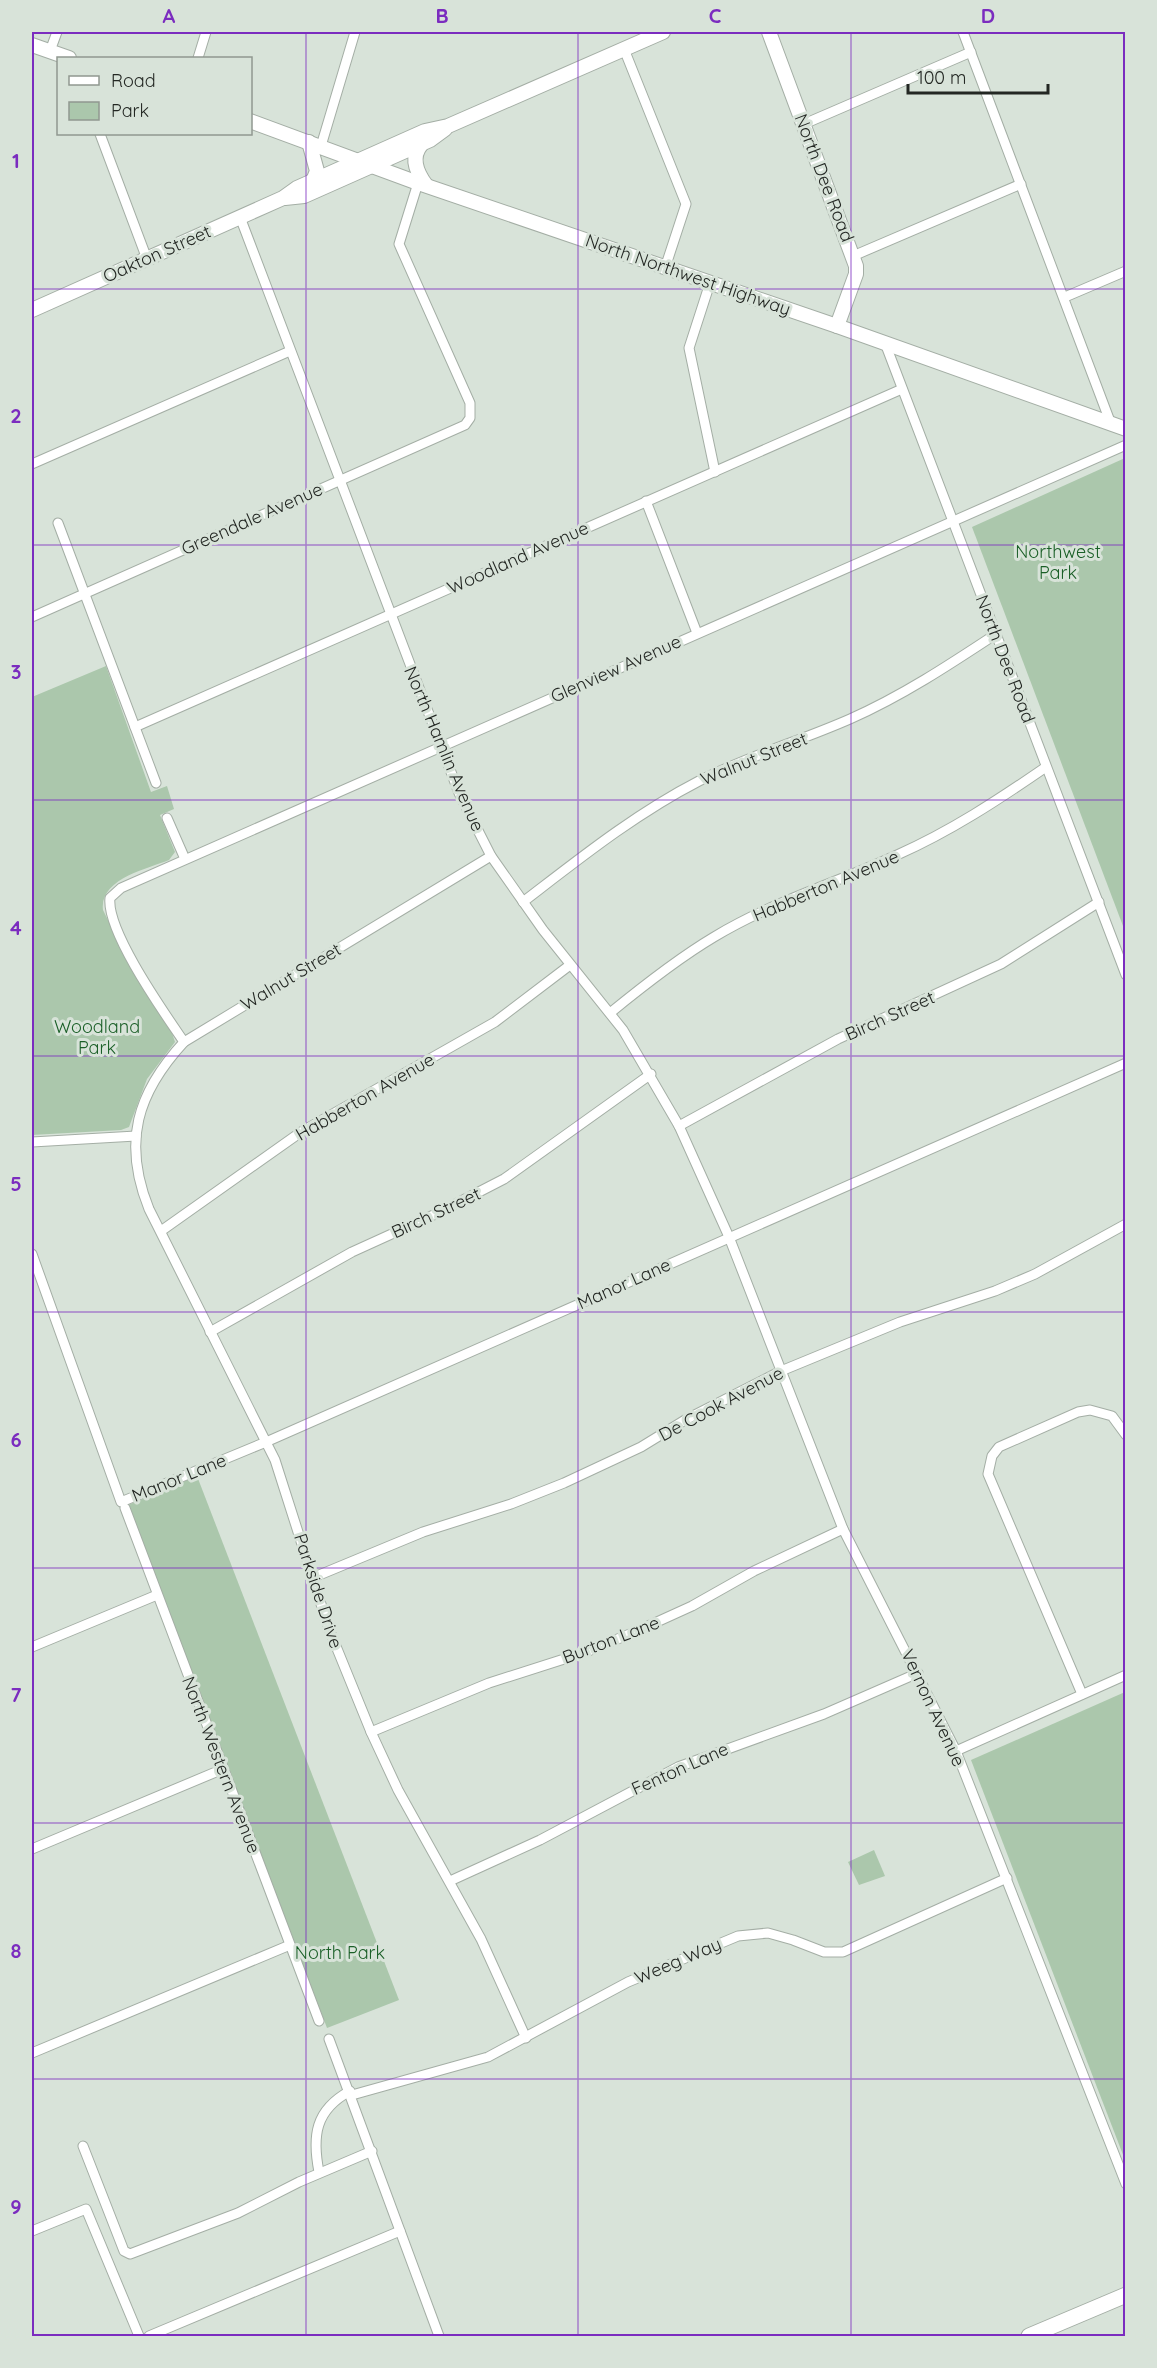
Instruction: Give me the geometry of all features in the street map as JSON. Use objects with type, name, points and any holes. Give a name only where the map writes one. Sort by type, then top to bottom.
[{"type":"main road","name":"Oakton Street","points":[[32,310],[283,198],[297,188],[358,160],[425,131],[448,126],[663,32]]},
{"type":"main road","name":"North Dee Road","points":[[769,32],[854,256],[856,274],[837,326]]},
{"type":"main road","points":[[32,45],[66,57]]},
{"type":"main road","name":"North Northwest Highway","points":[[252,122],[422,184],[837,326],[1125,429]]},
{"type":"main road","name":"Oakton Street","points":[[283,198],[304,196],[421,145],[437,136],[448,126]]},
{"type":"main road","points":[[313,181],[316,171],[315,144]]},
{"type":"main road","points":[[421,145],[416,150],[415,161],[417,174],[422,184]]},
{"type":"main road","points":[[1029,2337],[1125,2295]]},
{"type":"street","points":[[50,51],[57,32]]},
{"type":"street","points":[[198,57],[206,32]]},
{"type":"street","points":[[315,144],[355,32]]},
{"type":"street","points":[[963,32],[1065,297],[1111,424]]},
{"type":"street","points":[[624,49],[686,204],[665,268]]},
{"type":"street","points":[[804,124],[971,52]]},
{"type":"street","points":[[100,135],[147,259]]},
{"type":"street","name":"Greendale Avenue","points":[[32,617],[458,430],[470,418],[470,403],[399,244],[422,184]]},
{"type":"street","points":[[854,256],[1021,184]]},
{"type":"street","name":"North Hamlin Avenue","points":[[240,217],[439,747],[490,856],[570,965],[610,1012],[651,1074],[679,1126],[729,1237]]},
{"type":"street","points":[[1065,297],[1125,270]]},
{"type":"street","points":[[710,283],[689,348],[715,472]]},
{"type":"street","name":"North Dee Road","points":[[885,343],[1125,975]]},
{"type":"street","points":[[32,460],[290,351]]},
{"type":"street","name":"Woodland Avenue","points":[[135,727],[902,389]]},
{"type":"street","name":"Glenview Avenue","points":[[184,1042],[150,993],[125,946],[111,912],[110,898],[121,888],[1125,445]]},
{"type":"street","points":[[646,501],[697,633]]},
{"type":"street","points":[[58,523],[156,783]]},
{"type":"street","name":"Walnut Street","points":[[523,902],[623,827],[673,795],[724,769],[825,730],[876,707],[996,634]]},
{"type":"street","name":"Habberton Avenue","points":[[610,1012],[660,973],[714,937],[807,890],[932,839],[998,801],[1046,767]]},
{"type":"street","points":[[167,818],[185,859]]},
{"type":"street","name":"Walnut Street","points":[[136,1136],[140,1111],[153,1081],[184,1042],[490,856]]},
{"type":"street","name":"Birch Street","points":[[679,1126],[838,1039],[1001,964],[1099,902]]},
{"type":"street","name":"Habberton Avenue","points":[[161,1231],[301,1132],[495,1022],[570,965]]},
{"type":"street","name":"Manor Lane","points":[[123,1505],[1125,1063]]},
{"type":"street","name":"Birch Street","points":[[210,1332],[352,1252],[440,1212],[504,1179],[651,1074]]},
{"type":"street","points":[[32,1142],[136,1136]]},
{"type":"street","name":"Parkside Drive","points":[[136,1136],[135,1156],[140,1182],[161,1231],[280,1472],[312,1578],[342,1664],[371,1732],[398,1790],[481,1939],[526,2038]]},
{"type":"street","name":"De Cook Avenue","points":[[312,1578],[423,1532],[511,1504],[564,1483],[641,1447],[685,1420],[781,1371],[889,1326],[995,1291],[1035,1274],[1125,1224]]},
{"type":"street","name":"Vernon Avenue","points":[[729,1237],[843,1529],[956,1751],[1125,2184]]},
{"type":"street","name":"North Western Avenue","points":[[32,1254],[123,1505],[319,2020]]},
{"type":"street","points":[[1082,1694],[988,1474],[992,1456],[999,1448],[1078,1412],[1090,1410],[1112,1416],[1125,1436]]},
{"type":"street","name":"Burton Lane","points":[[371,1732],[489,1683],[586,1652],[637,1632],[692,1606],[754,1571],[843,1529]]},
{"type":"street","points":[[32,1647],[157,1595]]},
{"type":"street","name":"Fenton Lane","points":[[450,1881],[540,1840],[678,1767],[824,1714],[918,1673]]},
{"type":"street","points":[[956,1751],[1125,1675]]},
{"type":"street","points":[[32,1849],[223,1769]]},
{"type":"street","name":"Weeg Way","points":[[351,2093],[488,2057],[628,1982],[726,1940],[746,1934],[768,1933],[824,1952],[843,1952],[1007,1878]]},
{"type":"street","points":[[32,2053],[290,1945]]},
{"type":"street","points":[[329,2039],[351,2093],[439,2337]]},
{"type":"street","points":[[319,2172],[314,2148],[317,2128],[330,2104],[351,2093]]},
{"type":"street","points":[[83,2146],[116,2233],[124,2251],[130,2254],[238,2213],[319,2172],[372,2151]]},
{"type":"street","points":[[32,2231],[87,2209],[139,2337]]},
{"type":"street","points":[[149,2337],[400,2231]]},
{"type":"street","points":[[100,2241],[116,2233]]},
{"type":"green space","name":"Northwest Park","points":[[1125,458],[1126,925],[1123,926],[972,527]]},
{"type":"green space","name":"Woodland Park","points":[[106,666],[151,792],[167,786],[174,809],[160,815],[175,852],[169,860],[116,883],[104,899],[103,910],[137,979],[172,1033],[175,1042],[147,1079],[129,1127],[121,1130],[32,1135],[32,697]]},
{"type":"green space","name":"North Park","points":[[197,1476],[399,2000],[327,2028],[128,1505]]},
{"type":"green space","points":[[1125,1692],[1125,2160],[971,1760]]},
{"type":"green space","points":[[874,1850],[885,1876],[859,1885],[848,1862]]}]
